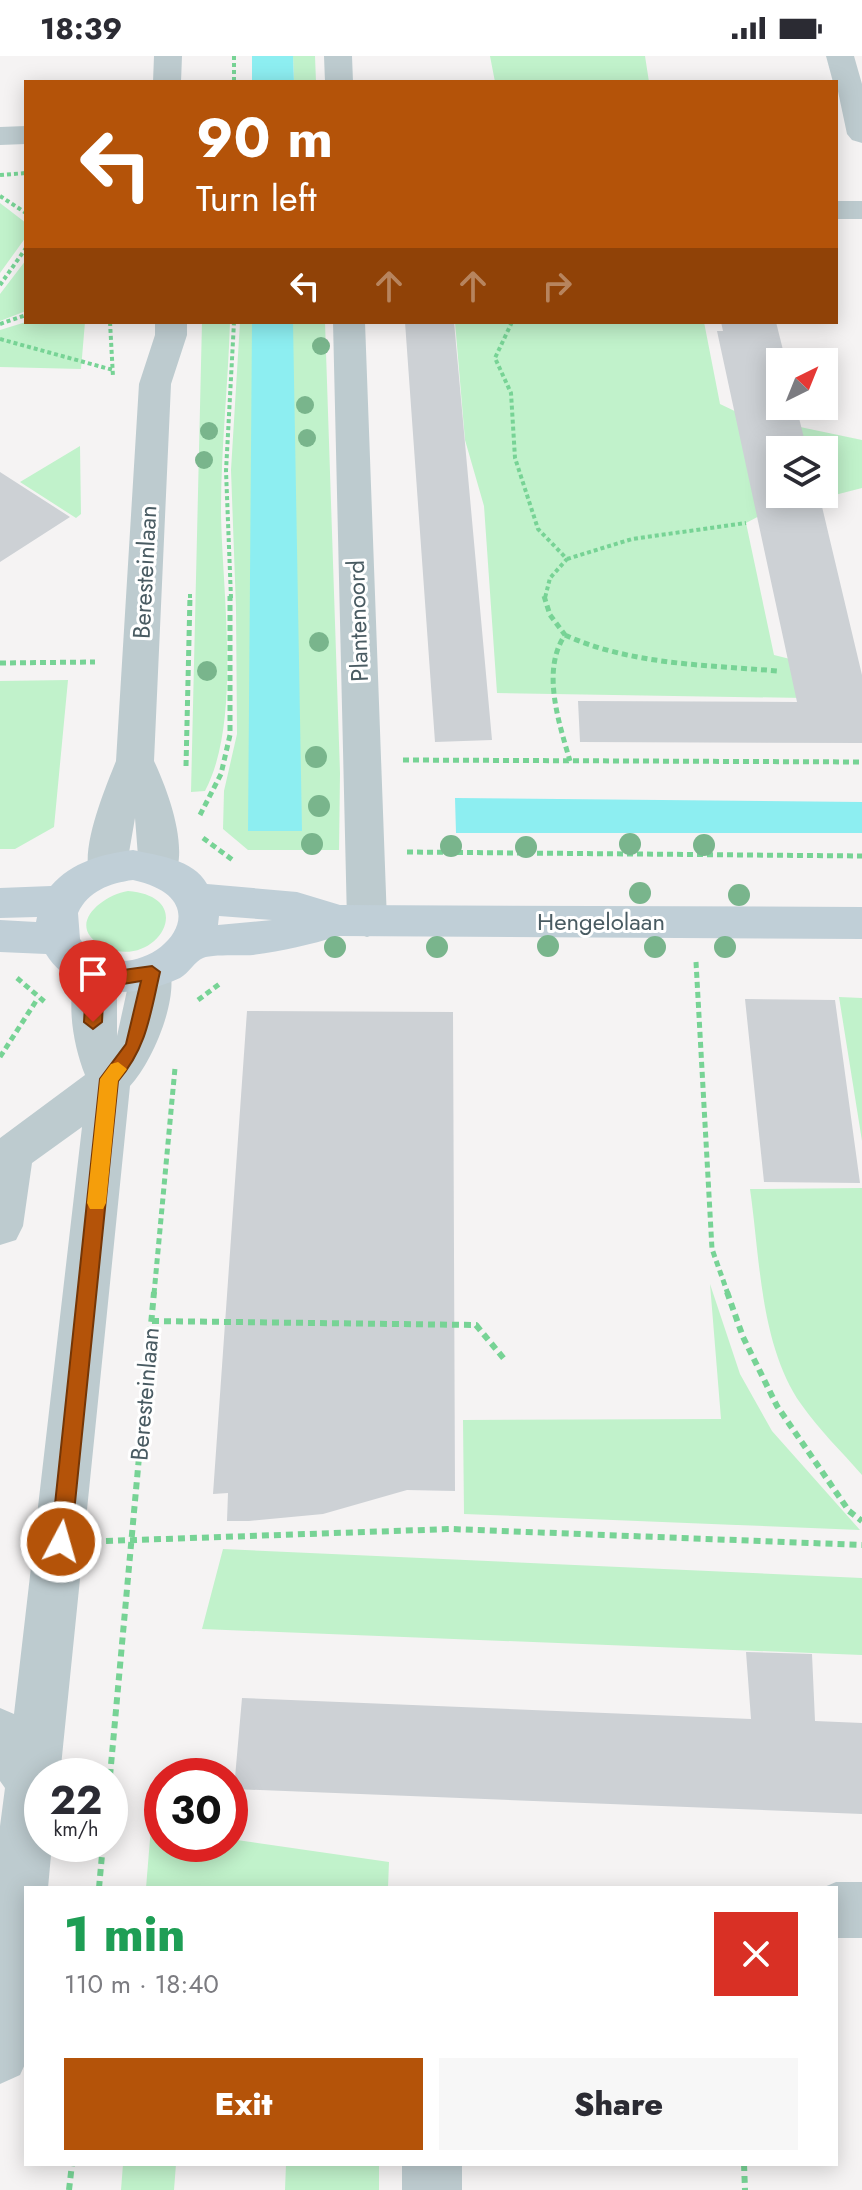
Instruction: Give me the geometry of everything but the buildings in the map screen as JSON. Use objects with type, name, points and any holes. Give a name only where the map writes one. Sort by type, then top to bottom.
[{"type":"street","points":[[167,80],[168,56]]},
{"type":"street","points":[[338,56],[339,80]]},
{"type":"street","points":[[840,56],[862,134]]},
{"type":"street","points":[[0,136],[24,135]]},
{"type":"street","points":[[838,210],[862,210]]},
{"type":"street","name":"Beresteinlaan","points":[[142,324],[141,343],[155,384]]},
{"type":"street","name":"Beresteinlaan","points":[[106,870],[117,808],[135,761],[155,384],[171,335],[171,324]]},
{"type":"street","name":"Plantenoord","points":[[349,324],[366,852],[353,921]]},
{"type":"street","name":"Beresteinlaan","points":[[135,761],[152,798],[175,827],[159,869]]},
{"type":"street","points":[[6,954],[60,920],[85,879],[106,870],[133,865],[159,869],[183,881],[198,899],[201,920],[194,942],[172,963],[152,972],[123,977],[96,973],[71,960],[60,920]]},
{"type":"street","name":"Hengelolaan","points":[[198,899],[259,922],[301,933],[353,921],[862,923]]},
{"type":"street","points":[[0,903],[60,920]]},
{"type":"street","name":"Hengelolaan","points":[[194,942],[259,922]]},
{"type":"street","points":[[0,1226],[11,1154],[109,1079],[129,1056],[141,1022],[152,972]]},
{"type":"street","points":[[35,1758],[61,1542],[109,1079],[96,1052],[93,1022],[96,973]]},
{"type":"street","points":[[0,1734],[24,1769]]},
{"type":"street","points":[[0,2055],[24,1850]]},
{"type":"street","points":[[838,1910],[862,1910]]},
{"type":"street","points":[[432,2166],[432,2190]]},
{"type":"path","points":[[234,56],[234,80]]},
{"type":"path","points":[[0,175],[24,173]]},
{"type":"path","points":[[0,196],[24,212]]},
{"type":"path","points":[[0,285],[24,251]]},
{"type":"path","points":[[0,324],[24,316]]},
{"type":"path","points":[[141,1022],[180,1012],[214,989],[244,963],[259,922],[254,878],[175,827],[221,774],[230,735],[231,611],[226,471],[234,324]]},
{"type":"path","points":[[511,324],[495,358],[511,393],[515,458],[538,529],[567,559]]},
{"type":"path","points":[[0,339],[113,370]]},
{"type":"path","points":[[746,523],[589,549],[567,559],[552,571],[545,584],[543,600],[549,617],[565,635],[584,646],[614,653],[778,671]]},
{"type":"path","points":[[565,635],[555,649],[553,661],[562,735],[570,761]]},
{"type":"path","points":[[0,663],[95,662]]},
{"type":"path","points":[[362,760],[862,762]]},
{"type":"path","points":[[366,852],[862,856]]},
{"type":"path","points":[[6,954],[38,998],[67,1015],[93,1022]]},
{"type":"path","points":[[696,962],[712,1249],[743,1337],[777,1406],[849,1511],[862,1521]]},
{"type":"path","points":[[0,1057],[38,998]]},
{"type":"path","name":"Beresteinlaan","points":[[112,1758],[176,1052]]},
{"type":"path","points":[[152,1321],[476,1325],[505,1360]]},
{"type":"path","points":[[61,1542],[451,1529],[862,1545]]},
{"type":"path","points":[[99,1886],[101,1862]]},
{"type":"path","points":[[69,2190],[72,2166]]},
{"type":"path","points":[[744,2166],[745,2190]]},
{"type":"green space","points":[[293,56],[315,56],[316,80],[294,80]]},
{"type":"green space","points":[[490,56],[645,56],[649,80],[495,80]]},
{"type":"green space","points":[[0,203],[24,221],[24,240],[0,273]]},
{"type":"green space","points":[[24,263],[24,312],[0,321],[0,294]]},
{"type":"green space","points":[[24,323],[85,324],[81,369],[0,367],[0,330]]},
{"type":"green space","points":[[202,324],[230,324],[221,512],[227,693],[216,762],[205,791],[191,792]]},
{"type":"green space","points":[[240,324],[325,324],[340,773],[339,850],[248,850],[223,829],[224,791],[237,734],[231,470]]},
{"type":"green space","points":[[455,324],[704,324],[720,404],[743,415],[862,440],[862,488],[838,494],[838,436],[766,436],[766,508],[784,508],[765,513],[746,523],[774,655],[862,677],[862,699],[497,693],[484,506],[465,440]]},
{"type":"green space","points":[[80,446],[81,514],[76,518],[20,482]]},
{"type":"green space","points":[[68,680],[54,827],[15,849],[0,849],[0,681]]},
{"type":"green space","points":[[128,891],[150,896],[162,906],[166,918],[163,930],[153,941],[140,949],[123,952],[105,947],[93,939],[87,931],[87,922],[90,914],[106,899]]},
{"type":"green space","points":[[839,997],[862,998],[862,1141]]},
{"type":"green space","points":[[862,1188],[862,1475],[823,1432],[787,1381],[769,1328],[750,1189]]},
{"type":"green space","points":[[710,1284],[740,1374],[772,1431],[860,1530],[464,1514],[463,1420],[721,1419]]},
{"type":"green space","points":[[223,1549],[862,1578],[862,1655],[202,1629]]},
{"type":"green space","points":[[248,1842],[389,1862],[388,1886],[146,1886],[148,1862],[248,1862]]},
{"type":"green space","points":[[123,2166],[176,2166],[174,2190],[121,2190]]},
{"type":"green space","points":[[286,2166],[379,2166],[379,2190],[285,2190]]},
{"type":"water","points":[[252,56],[293,56],[294,80],[252,80]]},
{"type":"water","points":[[252,324],[293,324],[302,831],[248,831]]},
{"type":"water","points":[[455,798],[862,802],[862,833],[456,833]]},
{"type":"slow traffic","points":[[97,1203],[109,1079],[118,1069]]},
{"type":"route","points":[[61,1542],[109,1079],[129,1056],[134,1044],[152,972],[123,977],[96,973],[93,1022]]}]
